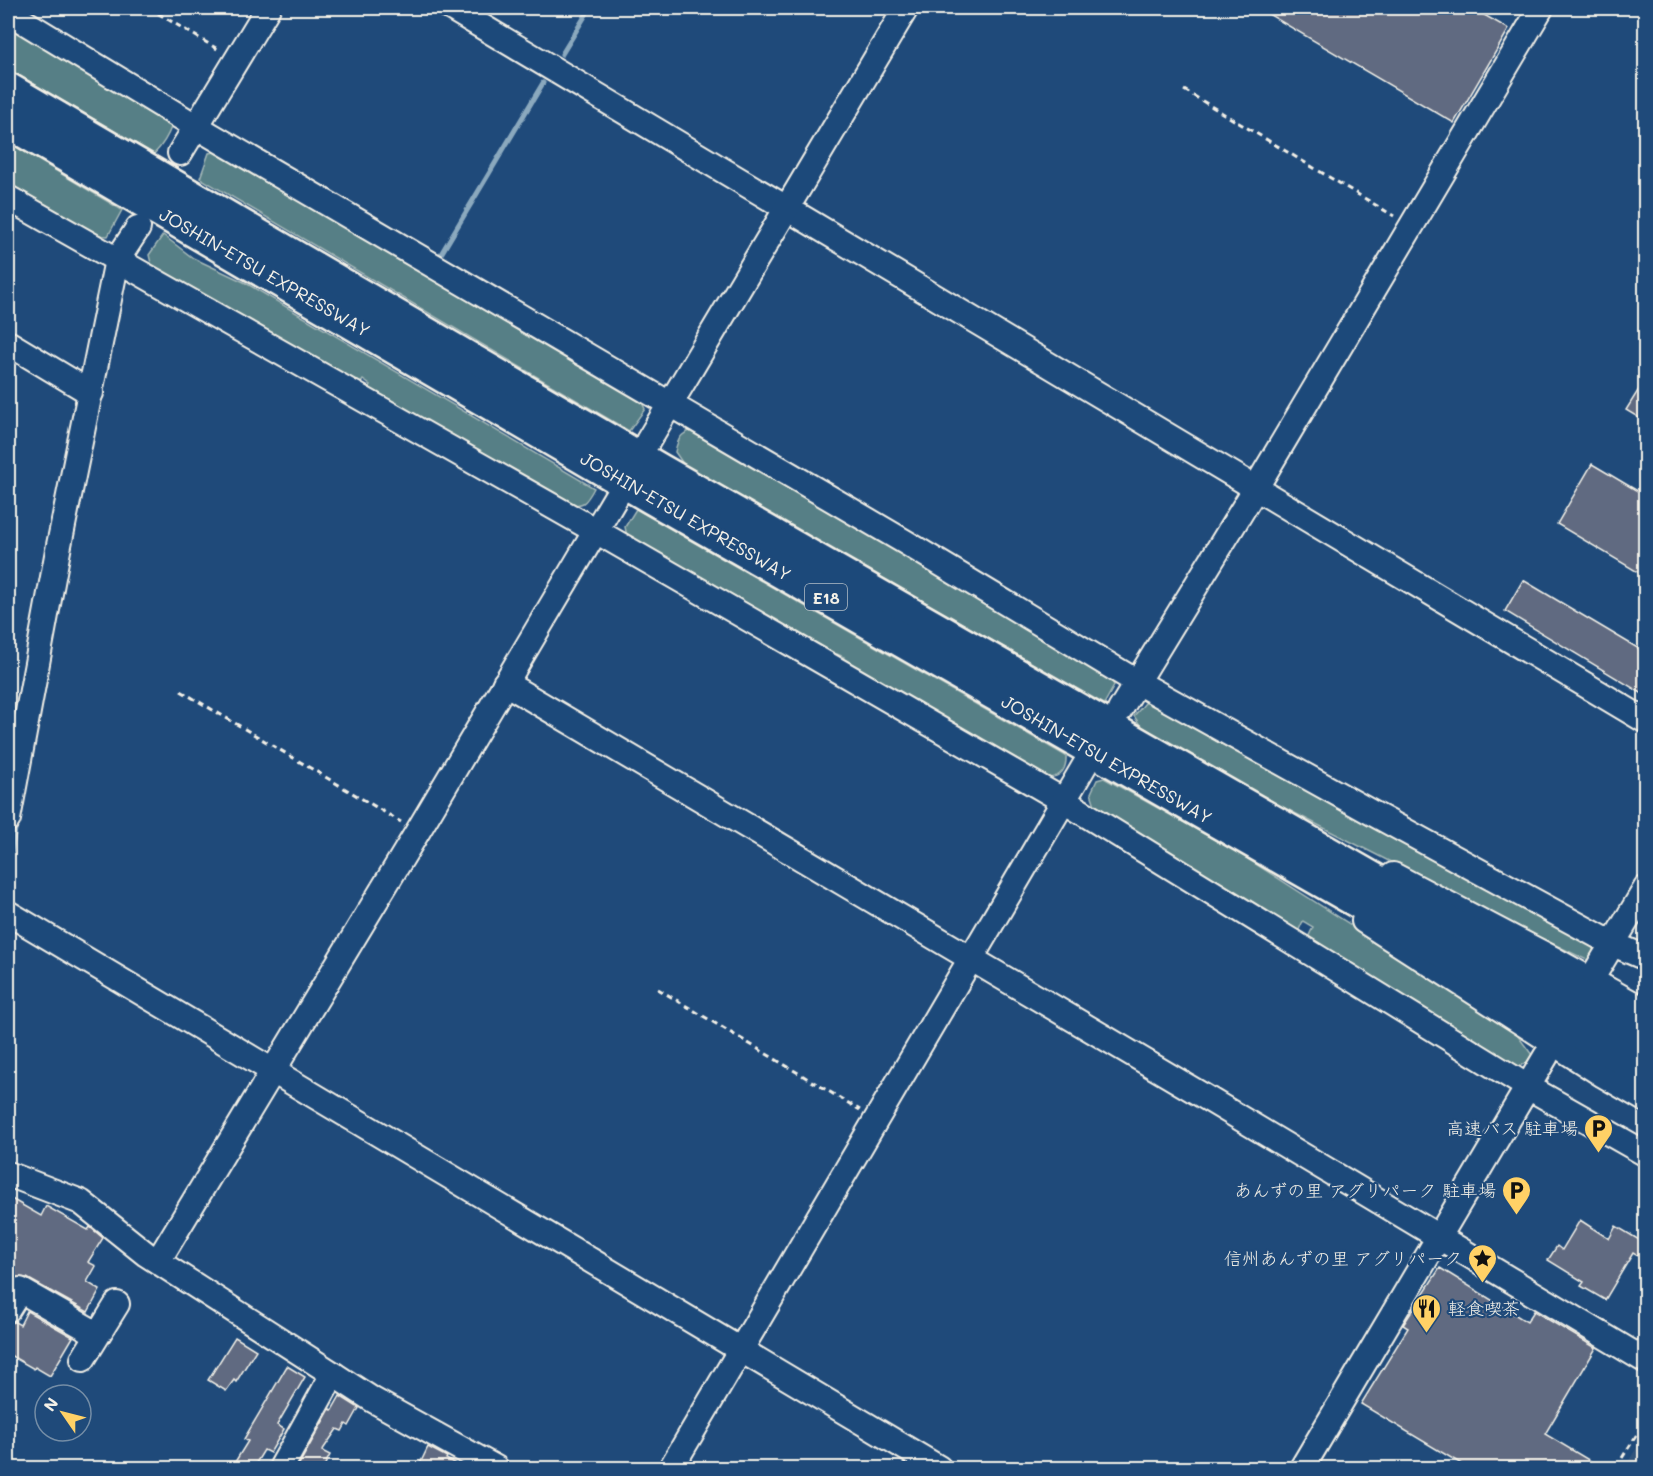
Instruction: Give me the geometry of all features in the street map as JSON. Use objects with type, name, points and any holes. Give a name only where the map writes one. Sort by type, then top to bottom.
[{"type":"highway","name":"JOSHIN-ETSU EXPRESSWAY","points":[[8,90],[660,471],[1219,808],[1410,931],[1646,1071]]},
{"type":"highway","name":"JOSHIN-ETSU EXPRESSWAY","points":[[8,121],[642,492],[1219,808],[1646,1036]]},
{"type":"street","points":[[180,153],[268,8]]},
{"type":"street","points":[[451,8],[1646,721]]},
{"type":"street","points":[[648,441],[906,8]]},
{"type":"street","points":[[1120,710],[1256,487],[1540,8]]},
{"type":"street","points":[[8,12],[196,127],[895,536],[1137,682],[1384,820],[1613,944],[1646,958]]},
{"type":"street","points":[[8,198],[596,531],[1064,801],[1528,1087],[1646,1154]]},
{"type":"street","points":[[8,819],[17,719],[59,545],[117,260],[138,228]]},
{"type":"street","points":[[8,343],[91,393]]},
{"type":"street","points":[[158,1261],[418,831],[617,495]]},
{"type":"street","points":[[505,683],[1646,1361]]},
{"type":"street","points":[[671,1468],[1086,763]]},
{"type":"street","points":[[1219,808],[1425,890],[1646,1011]]},
{"type":"street","points":[[1219,808],[1404,948],[1646,1100]]},
{"type":"street","points":[[1595,973],[1646,888]]},
{"type":"street","points":[[8,913],[939,1468]]},
{"type":"street","points":[[1302,1468],[1546,1056]]},
{"type":"street","points":[[8,1174],[81,1202],[146,1254],[373,1400],[486,1466]]},
{"type":"street","points":[[8,1309],[20,1290],[97,1334]]},
{"type":"street","points":[[83,1359],[117,1304]]},
{"type":"street","points":[[281,1468],[333,1374]]},
{"type":"path","points":[[149,8],[236,60]]},
{"type":"path","points":[[1184,90],[1411,226]]},
{"type":"path","points":[[181,691],[418,831]]},
{"type":"path","points":[[658,989],[877,1120]]},
{"type":"path","points":[[1619,1468],[1622,1458],[1646,1420]]},
{"type":"shaded area","points":[[1640,1443],[1645,1446],[1645,1468],[1624,1468]]},
{"type":"green space","points":[[8,20],[172,125],[157,151],[154,154],[8,69]]},
{"type":"green space","points":[[8,142],[122,210],[108,236],[92,235],[8,187]]},
{"type":"green space","points":[[223,150],[638,394],[645,409],[629,431],[200,178],[209,153]]},
{"type":"green space","points":[[163,235],[193,258],[244,282],[594,488],[591,494],[583,503],[564,506],[364,394],[370,385],[363,380],[355,391],[157,274],[149,255]]},
{"type":"green space","points":[[700,429],[1110,673],[1114,686],[1104,704],[684,465],[675,452],[678,442],[685,433]]},
{"type":"green space","points":[[636,509],[1066,756],[1065,768],[1051,778],[1039,778],[839,665],[844,657],[837,654],[832,661],[628,541],[625,527]]},
{"type":"green space","points":[[1161,702],[1594,944],[1591,962],[1269,800],[1175,747],[1140,725],[1134,716],[1145,703]]},
{"type":"green space","points":[[1104,778],[1237,852],[1512,1028],[1532,1055],[1526,1063],[1513,1069],[1306,942],[1313,927],[1303,921],[1297,934],[1096,808],[1091,793],[1097,780]]},
{"type":"building","points":[[1258,8],[1472,8],[1509,29],[1454,123]]},
{"type":"building","points":[[1646,378],[1646,422],[1626,410]]},
{"type":"building","points":[[1592,464],[1646,496],[1646,577],[1557,524]]},
{"type":"building","points":[[1523,580],[1646,653],[1646,696],[1505,611]]},
{"type":"building","points":[[8,1197],[41,1216],[46,1206],[88,1230],[90,1227],[103,1238],[88,1262],[96,1266],[87,1282],[100,1290],[88,1312],[27,1278],[15,1277],[8,1272]]},
{"type":"building","points":[[1580,1220],[1609,1239],[1616,1226],[1646,1244],[1646,1261],[1633,1253],[1605,1300],[1581,1286],[1584,1282],[1548,1260],[1557,1246],[1562,1250]]},
{"type":"building","points":[[1440,1268],[1527,1322],[1534,1311],[1596,1348],[1545,1434],[1602,1468],[1468,1468],[1361,1404],[1408,1328],[1403,1325]]},
{"type":"building","points":[[27,1311],[73,1337],[50,1376],[8,1354],[8,1323],[15,1322],[20,1325]]},
{"type":"building","points":[[235,1337],[256,1350],[236,1382],[234,1380],[226,1391],[208,1380]]},
{"type":"building","points":[[287,1366],[305,1377],[277,1425],[284,1429],[270,1453],[264,1450],[253,1468],[246,1468],[235,1462],[248,1441],[244,1439]]},
{"type":"building","points":[[340,1396],[359,1408],[349,1426],[346,1424],[342,1431],[337,1429],[322,1451],[330,1455],[323,1468],[297,1468],[330,1409],[332,1410]]},
{"type":"building","points":[[428,1447],[447,1457],[446,1459],[463,1468],[418,1468]]},
{"type":"waterway","points":[[562,54],[590,8]]},
{"type":"waterway","points":[[441,254],[543,83]]},
{"type":"waterway","points":[[8,869],[16,824]]},
{"type":"place","name":"高速バス 駐車場","points":[[1599,1154]]},
{"type":"place","name":"あんずの里 アグリパーク 駐車場","points":[[1517,1216]]},
{"type":"place","name":"信州あんずの里 アグリパーク","points":[[1483,1284]]},
{"type":"place","name":"軽食喫茶","points":[[1427,1334]]}]
